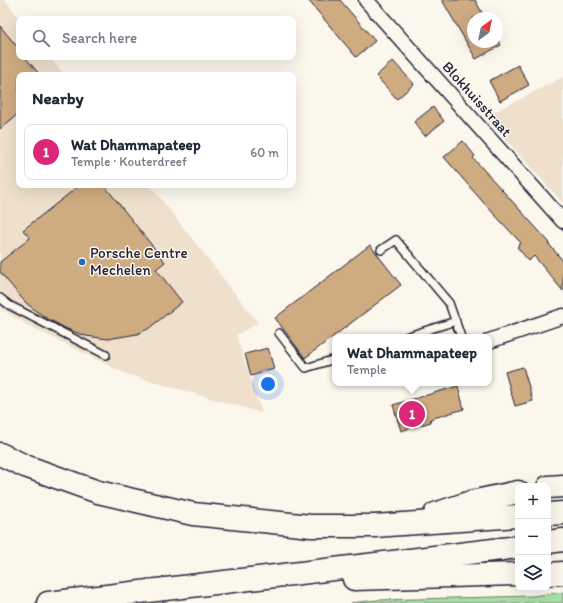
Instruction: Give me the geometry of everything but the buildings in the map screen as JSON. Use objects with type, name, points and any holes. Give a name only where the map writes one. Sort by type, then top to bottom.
[{"type":"highway","points":[[0,454],[25,466],[98,492],[193,514],[311,526],[397,526],[515,516]]},
{"type":"highway","points":[[551,487],[563,486]]},
{"type":"highway","points":[[397,526],[471,502],[515,493]]},
{"type":"highway","points":[[551,514],[563,513]]},
{"type":"highway","points":[[551,542],[563,540]]},
{"type":"highway","points":[[48,603],[515,547]]},
{"type":"highway","points":[[309,572],[357,580],[515,574]]},
{"type":"highway","points":[[551,574],[563,573]]},
{"type":"street","name":"Blokhuisstraat","points":[[366,0],[563,222]]},
{"type":"street","points":[[492,340],[563,316]]},
{"type":"lane","points":[[381,250],[396,240],[449,303],[460,334]]},
{"type":"lane","points":[[0,298],[9,305],[106,355]]},
{"type":"lane","points":[[414,334],[456,321]]},
{"type":"lane","points":[[279,333],[306,368],[332,360]]},
{"type":"shaded area","points":[[0,0],[5,0],[18,16],[16,16],[16,60],[52,60],[62,72],[16,72],[16,188],[152,188],[258,323],[236,335],[262,413],[126,374],[25,324],[0,308]]},
{"type":"shaded area","points":[[563,77],[563,203],[485,117]]},
{"type":"green space","points":[[563,592],[563,603],[351,603],[377,600],[532,596]]},
{"type":"place","name":"Porsche Centre Mechelen","points":[[82,262]]},
{"type":"place","name":"Wat Dhammapateep","points":[[412,414]]}]
